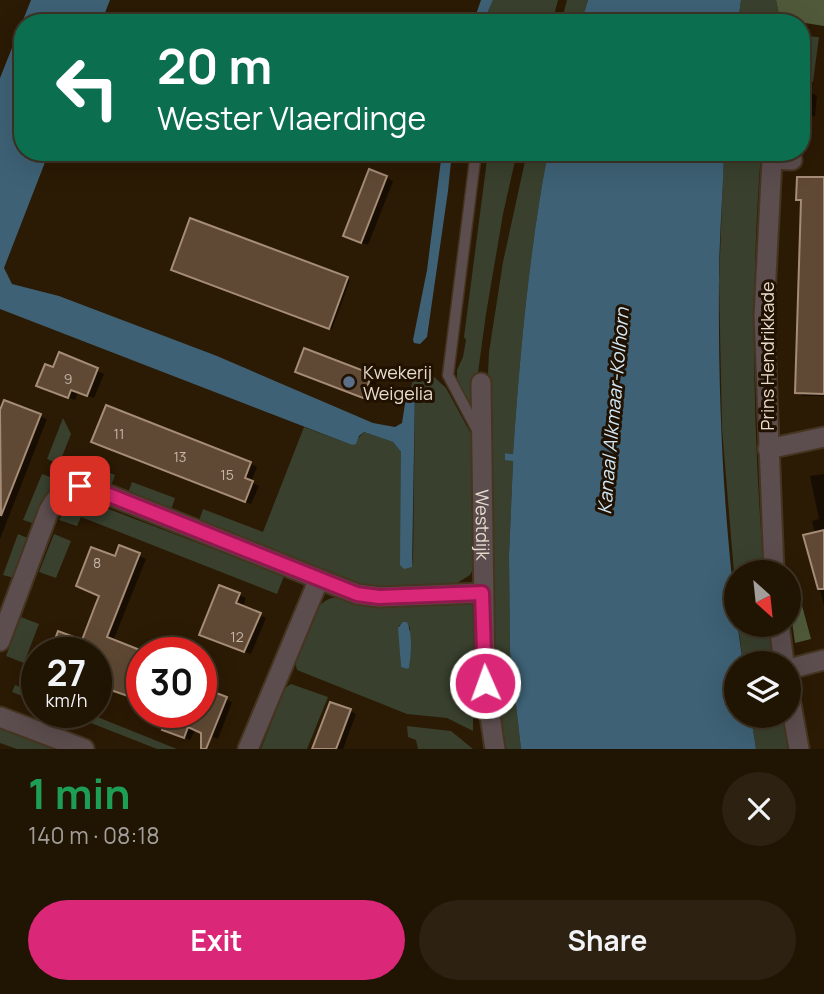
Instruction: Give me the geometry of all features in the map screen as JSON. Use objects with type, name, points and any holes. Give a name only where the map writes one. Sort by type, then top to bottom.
[{"type":"street","name":"Prins Hendrikkade","points":[[772,161],[764,315],[773,560]]},
{"type":"street","name":"Westdijk","points":[[481,383],[485,683],[495,749]]},
{"type":"street","points":[[768,449],[824,437]]},
{"type":"street","points":[[0,641],[49,510],[57,496],[66,489],[80,486],[94,489],[357,594],[379,597],[482,593]]},
{"type":"street","points":[[248,749],[318,579]]},
{"type":"street","points":[[801,665],[824,660]]},
{"type":"street","points":[[0,717],[84,749]]},
{"type":"street","points":[[795,728],[799,749]]},
{"type":"lane","points":[[475,161],[448,375],[482,439]]},
{"type":"green space","points":[[493,0],[558,0],[554,14],[487,14]]},
{"type":"green space","points":[[567,0],[588,0],[584,14],[563,14]]},
{"type":"green space","points":[[741,0],[776,0],[779,14],[739,14]]},
{"type":"green space","points":[[776,0],[824,0],[824,26],[810,24],[810,14],[779,14]]},
{"type":"green space","points":[[810,36],[819,37],[813,82],[810,82]]},
{"type":"green space","points":[[487,161],[515,161],[486,314],[473,409],[462,393],[457,378],[466,340],[464,337]]},
{"type":"green space","points":[[525,161],[547,161],[526,303],[513,454],[505,453],[505,459],[513,461],[509,556],[510,652],[521,749],[501,749],[490,665],[486,417],[489,352],[503,262]]},
{"type":"green space","points":[[724,161],[761,161],[754,310],[755,415],[763,560],[733,560],[722,429],[719,281]]},
{"type":"green space","points":[[415,368],[433,376],[446,388],[474,439],[477,562],[470,575],[454,585],[366,586],[199,521],[203,509],[263,532],[304,427],[352,445],[364,432],[393,442],[401,452],[413,565],[415,390],[411,388]]},
{"type":"green space","points":[[63,418],[71,434],[59,464],[47,459]]},
{"type":"green space","points":[[75,459],[115,475],[111,486],[89,477],[71,477],[69,473]]},
{"type":"green space","points":[[42,474],[53,478],[56,484],[45,498],[35,524],[23,520]]},
{"type":"green space","points":[[132,482],[175,498],[171,510],[128,493]]},
{"type":"green space","points":[[80,498],[284,576],[277,594],[81,517],[77,526],[59,520],[69,502]]},
{"type":"green space","points":[[18,534],[30,539],[14,578],[3,575]]},
{"type":"green space","points":[[54,534],[71,541],[56,578],[39,572]]},
{"type":"green space","points":[[341,597],[361,604],[377,605],[475,606],[479,680],[473,699],[473,731],[447,718],[407,714],[297,670],[295,662],[310,620],[322,603]],"holes":[[[399,625],[410,627],[409,668],[407,669],[401,667]]]},
{"type":"green space","points":[[802,605],[811,639],[795,643],[794,637],[802,637]]},
{"type":"green space","points":[[21,617],[39,624],[34,637],[21,637],[21,662],[6,656]]},
{"type":"green space","points":[[740,637],[771,637],[773,651],[741,651]]},
{"type":"green space","points":[[291,684],[328,697],[307,749],[261,749],[285,688]]},
{"type":"green space","points":[[15,685],[21,687],[21,696],[12,692]]},
{"type":"green space","points":[[112,723],[177,749],[157,749],[104,728],[112,728]]},
{"type":"green space","points":[[407,726],[451,731],[473,749],[418,749],[416,740],[408,737]]},
{"type":"green space","points":[[0,727],[56,749],[17,749],[0,743]]},
{"type":"green space","points":[[753,728],[785,728],[789,749],[756,749]]},
{"type":"water","points":[[31,0],[110,0],[105,14],[25,14]]},
{"type":"water","points":[[481,0],[493,0],[487,14],[476,14]]},
{"type":"water","points":[[588,0],[741,0],[739,14],[584,14]]},
{"type":"water","points":[[14,43],[14,161],[46,161],[4,268],[12,284],[59,296],[217,356],[373,423],[395,427],[402,423],[407,391],[413,388],[412,567],[404,569],[400,565],[401,452],[393,442],[364,432],[356,444],[352,445],[0,309],[0,78]]},
{"type":"water","points":[[441,161],[451,161],[427,337],[420,344],[414,343],[413,340],[427,270]]},
{"type":"water","name":"Kanaal Alkmaar-Kolhorn","points":[[547,161],[724,161],[719,281],[720,377],[730,560],[724,560],[724,637],[739,637],[741,651],[724,651],[724,728],[753,728],[756,749],[521,749],[510,652],[509,556],[513,461],[505,460],[505,453],[513,454],[526,302]]},
{"type":"water","points":[[403,622],[407,622],[411,639],[410,663],[407,669],[401,667],[398,628]]},
{"type":"building","points":[[369,169],[387,176],[361,243],[343,236]]},
{"type":"building","points":[[797,177],[824,177],[824,394],[795,393],[801,200],[796,200]]},
{"type":"building","points":[[190,218],[348,277],[329,329],[171,270]]},
{"type":"building","points":[[304,348],[372,374],[363,398],[295,372]]},
{"type":"building","points":[[59,352],[98,368],[87,396],[71,390],[68,398],[36,386],[45,364],[53,367]]},
{"type":"building","points":[[4,400],[41,414],[1,516],[0,410]]},
{"type":"building","points":[[106,405],[251,462],[245,478],[253,481],[245,502],[91,442]]},
{"type":"building","points":[[824,530],[824,589],[818,589],[803,535]]},
{"type":"building","points":[[119,545],[140,553],[107,637],[83,637],[99,596],[76,586],[91,547],[115,556]]},
{"type":"building","points":[[219,585],[240,593],[236,603],[261,613],[244,652],[217,642],[217,637],[199,635]]},
{"type":"building","points":[[58,631],[74,637],[56,637]]},
{"type":"building","points":[[112,639],[126,644],[126,695],[112,690]]},
{"type":"building","points":[[217,693],[227,697],[217,722]]},
{"type":"building","points":[[330,702],[351,709],[336,749],[312,749]]},
{"type":"building","points":[[163,728],[188,728],[184,738],[162,730]]},
{"type":"building","points":[[190,728],[214,728],[206,749],[201,749],[201,733]]},
{"type":"place","name":"Kwekerij Weigelia","points":[[349,382]]},
{"type":"route","points":[[80,486],[94,489],[357,594],[379,597],[482,593],[485,683]]}]
